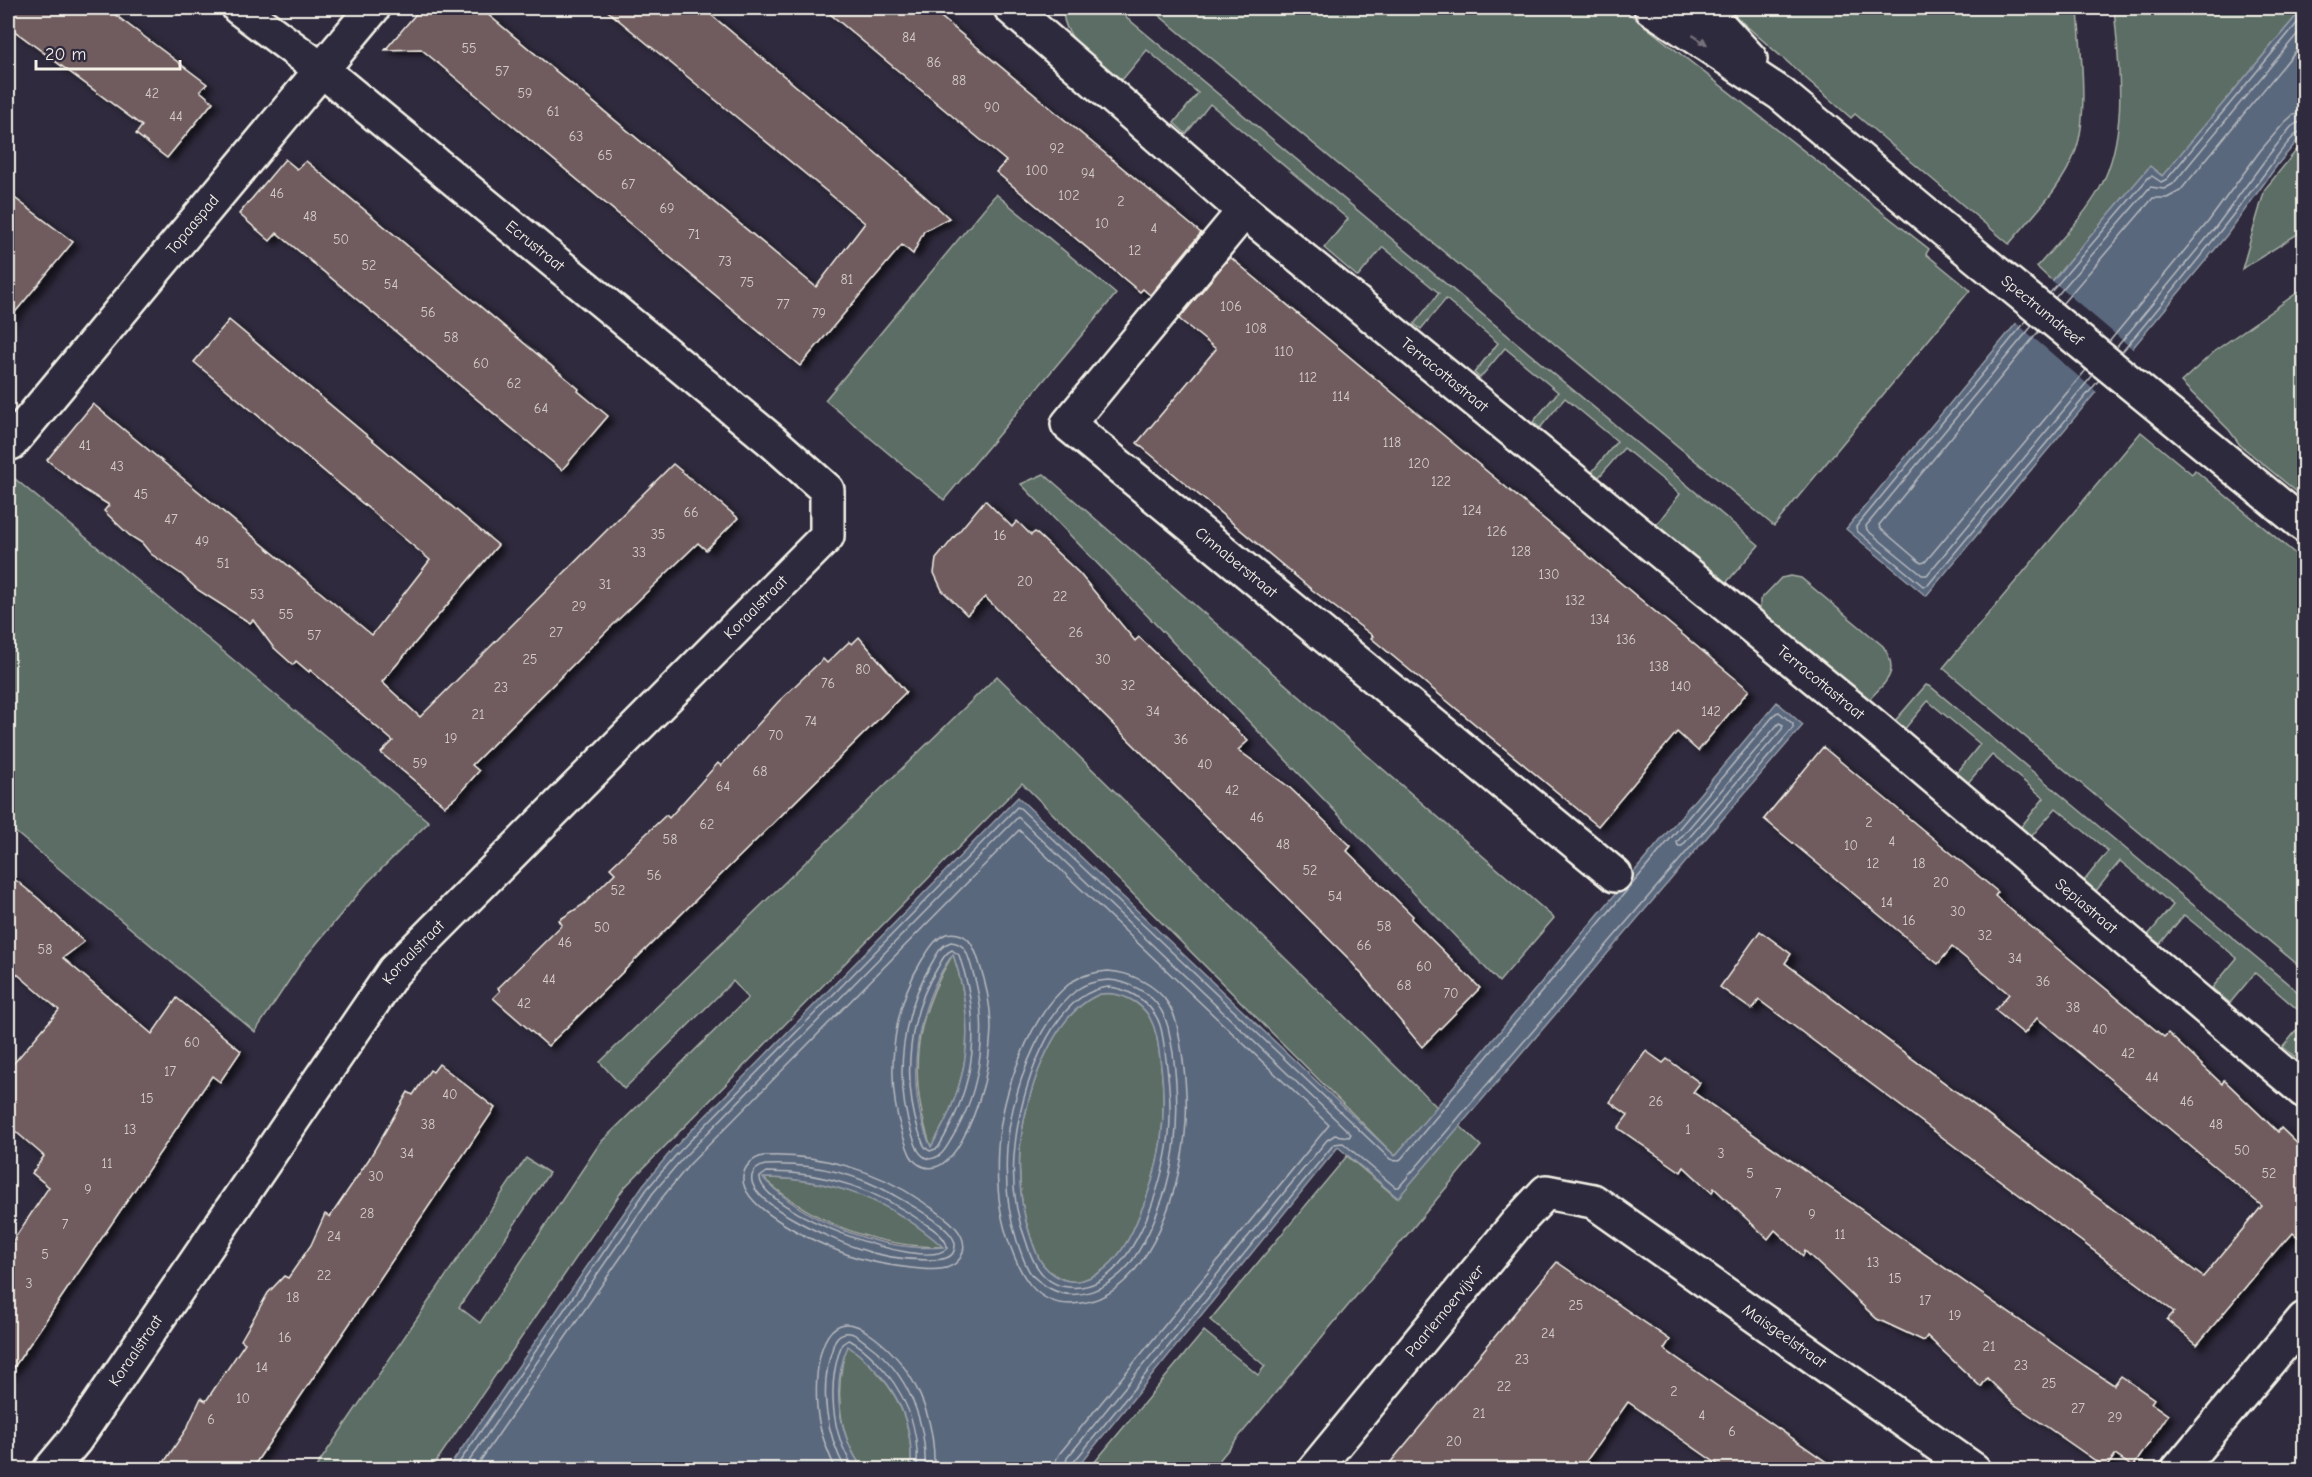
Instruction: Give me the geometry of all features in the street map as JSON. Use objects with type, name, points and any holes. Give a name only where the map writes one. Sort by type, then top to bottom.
[{"type":"street","name":"Ecrustraat","points":[[239,8],[322,70],[772,441],[827,490]]},
{"type":"street","name":"Topaaspad","points":[[11,443],[373,8]]},
{"type":"street","name":"Spectrumdreef","points":[[1651,8],[1781,94],[2304,525]]},
{"type":"street","name":"Spectrumdreef","points":[[1704,8],[1781,94]]},
{"type":"street","name":"Terracottastraat","points":[[1025,12],[1244,211],[1869,722]]},
{"type":"street","name":"Cinnaberstraat","points":[[1244,211],[1068,424],[1615,875]]},
{"type":"street","name":"Koraalstraat","points":[[50,1470],[75,1440],[394,971],[827,536],[827,490]]},
{"type":"street","name":"Sepiastraat","points":[[1869,722],[2304,1091]]},
{"type":"street","name":"Paarlemoervijver","points":[[1314,1470],[1517,1223],[1546,1192],[1593,1201]]},
{"type":"street","name":"Maisgeelstraat","points":[[1593,1201],[1974,1470]]},
{"type":"street","points":[[2178,1470],[2304,1319]]},
{"type":"green space","points":[[1064,8],[1115,8],[1759,545],[1726,583],[1656,525],[1680,494],[1624,448],[1599,477],[1592,472],[1617,441],[1565,398],[1540,428],[1533,422],[1558,392],[1505,348],[1480,378],[1474,373],[1498,343],[1446,299],[1421,329],[1414,324],[1439,293],[1383,247],[1358,277],[1324,248],[1348,219],[1210,104],[1186,134],[1174,123],[1198,93],[1147,50],[1122,80],[1093,58],[1074,39],[1064,19]]},
{"type":"green space","points":[[1150,8],[1622,8],[1929,249],[1926,254],[1970,290],[1774,526]]},
{"type":"green space","points":[[1726,8],[2078,8],[2083,100],[2080,135],[2071,163],[2047,200],[2009,244],[1855,114],[1851,118]]},
{"type":"green space","points":[[2114,8],[2303,8],[2163,176],[2150,167],[2052,281],[2037,267],[2094,199],[2109,167],[2115,145],[2120,100]]},
{"type":"green space","points":[[2304,141],[2304,230],[2242,269],[2265,189]]},
{"type":"green space","points":[[996,194],[1116,294],[944,500],[825,400]]},
{"type":"green space","points":[[2304,288],[2304,498],[2240,445],[2229,430],[2181,382],[2216,350]]},
{"type":"green space","points":[[2141,432],[2192,474],[2195,470],[2304,561],[2304,970],[1943,668]]},
{"type":"green space","points":[[8,473],[429,822],[367,883],[302,961],[255,1032],[8,826]]},
{"type":"green space","points":[[1044,474],[1554,918],[1499,982],[1021,484]]},
{"type":"green space","points":[[1791,576],[1801,578],[1883,646],[1891,663],[1891,670],[1885,682],[1868,701],[1760,611],[1760,600],[1781,578]]},
{"type":"green space","points":[[997,676],[1437,1107],[1395,1156],[1022,783],[624,1188],[431,1469],[314,1470],[526,1158],[549,1173],[459,1307],[480,1323],[600,1143],[748,998],[733,981],[624,1089],[600,1062]]},
{"type":"green space","points":[[1926,685],[2304,997],[2304,1015],[2255,973],[2230,1003],[2212,988],[2237,958],[2184,915],[2160,944],[2148,935],[2173,905],[2120,861],[2096,891],[2084,881],[2108,851],[2056,808],[2031,837],[2020,828],[2044,798],[1992,755],[1967,784],[1956,774],[1980,744],[1928,701],[1903,731],[1894,722]]},
{"type":"green space","points":[[953,954],[961,980],[965,1006],[966,1054],[954,1100],[931,1147],[923,1121],[919,1096],[918,1048],[930,1001]]},
{"type":"green space","points":[[1100,994],[1115,994],[1135,1002],[1146,1012],[1156,1032],[1163,1101],[1161,1141],[1152,1181],[1125,1245],[1101,1272],[1084,1280],[1071,1281],[1062,1279],[1047,1270],[1035,1250],[1023,1205],[1019,1172],[1020,1149],[1027,1106],[1043,1060],[1067,1020],[1082,1004]]},
{"type":"green space","points":[[2304,1021],[2304,1044],[2295,1057],[2283,1047]]},
{"type":"green space","points":[[1459,1125],[1481,1146],[1212,1469],[1088,1470],[1204,1331],[1258,1375],[1265,1366],[1210,1320],[1347,1156],[1397,1198]]},
{"type":"green space","points":[[763,1178],[814,1182],[860,1195],[903,1216],[944,1247],[894,1243],[847,1229],[803,1208]]},
{"type":"green space","points":[[847,1345],[876,1370],[896,1399],[908,1431],[911,1469],[863,1469],[854,1455],[840,1410],[840,1377]]},
{"type":"water","points":[[2303,8],[2304,133],[2278,164],[2226,236],[1926,596],[1846,529],[2150,166],[2162,176]]},
{"type":"water","points":[[1777,702],[1803,725],[1398,1198],[1338,1147],[1076,1469],[911,1469],[908,1431],[897,1399],[888,1384],[876,1371],[848,1346],[840,1377],[840,1409],[848,1441],[863,1469],[447,1470],[643,1185],[672,1150],[1018,797],[1395,1156]],"holes":[[[953,954],[961,980],[965,1005],[966,1053],[954,1100],[931,1147],[918,1098],[917,1048],[929,998]],[[1107,993],[1129,998],[1146,1012],[1158,1043],[1163,1121],[1152,1181],[1125,1245],[1101,1272],[1084,1280],[1071,1281],[1062,1279],[1047,1270],[1035,1250],[1023,1205],[1019,1160],[1027,1106],[1043,1060],[1067,1020],[1082,1004],[1100,994]],[[763,1178],[813,1182],[860,1195],[903,1217],[943,1247],[895,1245],[870,1239],[823,1221],[781,1194]]]},
{"type":"pier","points":[[2050,279],[2135,351],[2099,394],[2014,321]]},
{"type":"building","points":[[8,8],[106,8],[207,84],[200,91],[213,102],[167,158],[136,134],[142,126],[8,26]]},
{"type":"building","points":[[421,8],[480,8],[816,287],[865,223],[604,8],[703,8],[890,165],[949,218],[924,231],[913,254],[902,245],[800,366],[421,49],[385,50]]},
{"type":"building","points":[[823,8],[930,8],[1201,233],[1150,295],[1143,289],[1140,292],[996,172],[1006,161]]},
{"type":"building","points":[[285,159],[297,169],[306,161],[579,389],[578,391],[608,416],[562,470],[277,233],[270,241],[239,214]]},
{"type":"building","points":[[8,193],[73,242],[8,321]]},
{"type":"building","points":[[1230,257],[1749,690],[1698,751],[1677,732],[1598,826],[1371,638],[1373,636],[1311,589],[1137,443],[1216,349],[1179,319]]},
{"type":"building","points":[[229,320],[498,545],[382,682],[420,717],[673,464],[738,518],[706,550],[698,543],[620,618],[472,765],[479,771],[445,806],[381,753],[393,741],[310,670],[309,672],[296,661],[293,665],[273,647],[253,620],[250,623],[198,590],[181,574],[151,554],[142,543],[129,535],[104,511],[109,505],[83,489],[47,460],[93,404],[372,635],[430,560],[194,362]]},
{"type":"building","points":[[985,500],[1012,527],[1017,521],[1031,535],[1035,532],[1079,573],[1135,641],[1139,637],[1248,741],[1238,750],[1289,787],[1351,846],[1347,851],[1413,916],[1411,919],[1480,988],[1422,1047],[1349,959],[985,597],[967,615],[942,590],[934,573],[936,559]]},
{"type":"building","points":[[859,637],[906,692],[548,1046],[493,998],[500,991],[498,988],[562,925],[559,920],[584,904],[615,873],[610,868],[666,815],[669,818],[718,763],[721,766],[778,702],[823,659],[827,663],[849,642],[852,644]]},
{"type":"building","points":[[1823,747],[1998,892],[1995,896],[2023,920],[2164,1037],[2168,1033],[2222,1084],[2224,1080],[2278,1132],[2281,1128],[2304,1150],[2304,1242],[2293,1233],[2285,1240],[2197,1345],[2167,1320],[2174,1312],[2141,1286],[1759,1000],[1752,1010],[1720,987],[1760,931],[1791,954],[1785,963],[2203,1277],[2262,1206],[2037,1018],[2024,1034],[1995,1010],[2009,994],[1952,947],[1938,964],[1764,819]]},
{"type":"building","points":[[8,874],[39,899],[84,942],[63,958],[152,1034],[177,998],[241,1051],[220,1082],[212,1076],[8,1376],[8,1248],[49,1187],[32,1173],[44,1156],[8,1125],[8,1070],[59,1010],[8,966]]},
{"type":"building","points":[[1646,1051],[1663,1063],[1667,1059],[1700,1083],[1693,1092],[2085,1366],[2114,1385],[2121,1376],[2154,1399],[2151,1403],[2168,1415],[2133,1467],[2115,1455],[2106,1468],[2014,1404],[1987,1378],[1981,1387],[1927,1336],[1924,1341],[1877,1319],[1805,1251],[1803,1256],[1775,1230],[1768,1239],[1714,1188],[1712,1193],[1684,1167],[1681,1172],[1618,1128],[1628,1115],[1610,1102]]},
{"type":"building","points":[[439,1064],[495,1108],[251,1470],[159,1470],[187,1428],[201,1398],[206,1401],[245,1343],[241,1340],[268,1293],[284,1276],[288,1278],[311,1245],[325,1214],[330,1217],[369,1159],[408,1092],[413,1095],[430,1070],[433,1072]]},
{"type":"building","points":[[1557,1262],[1670,1340],[1664,1349],[1838,1470],[1726,1470],[1628,1402],[1580,1470],[1384,1470]]}]
